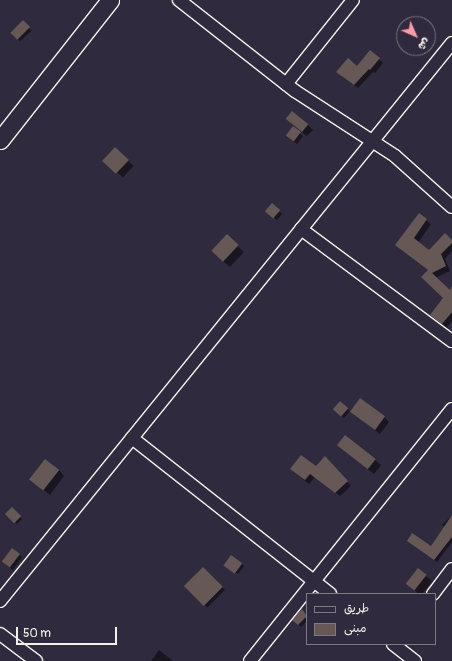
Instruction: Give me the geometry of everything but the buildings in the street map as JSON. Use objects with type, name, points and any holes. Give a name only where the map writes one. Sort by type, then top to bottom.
[{"type":"main road","points":[[0,140],[110,0]]},
{"type":"street","points":[[179,0],[286,84],[395,156],[452,207]]},
{"type":"street","points":[[286,84],[353,0]]},
{"type":"street","points":[[0,600],[372,141],[449,51]]},
{"type":"street","points":[[301,229],[452,341]]},
{"type":"street","points":[[250,661],[452,409]]},
{"type":"street","points":[[132,438],[329,593]]},
{"type":"street","points":[[433,593],[452,569]]},
{"type":"street","points":[[0,634],[36,661]]},
{"type":"street","points":[[395,645],[415,661]]}]
